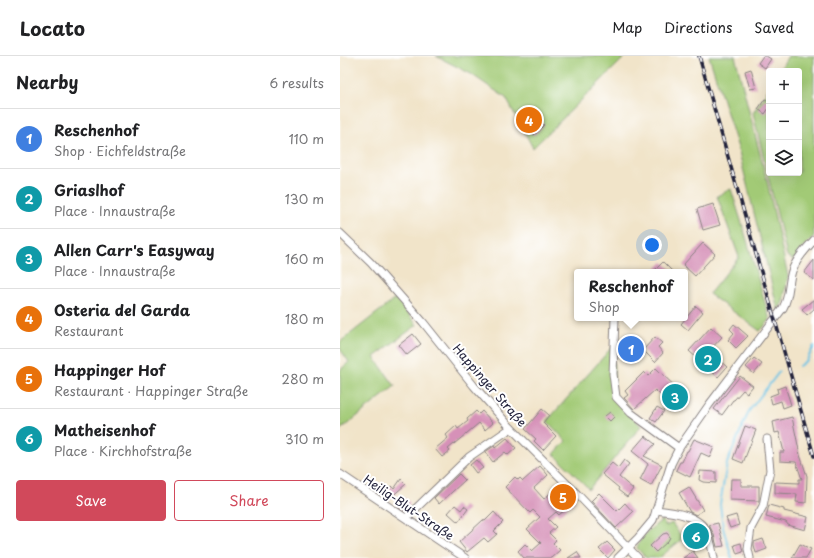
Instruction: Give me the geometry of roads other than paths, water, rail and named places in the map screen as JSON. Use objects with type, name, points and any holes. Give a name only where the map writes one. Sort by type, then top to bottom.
[{"type":"street","name":"Happinger Straße","points":[[340,233],[371,263],[413,310],[474,386],[511,428],[638,558]]},
{"type":"street","points":[[618,558],[638,538],[652,520],[671,464],[679,448],[709,405],[783,308],[788,298],[792,270],[796,262],[814,240]]},
{"type":"street","points":[[616,321],[613,374],[616,397],[631,413],[679,448]]},
{"type":"street","points":[[406,518],[469,457],[511,428]]},
{"type":"street","points":[[750,558],[748,548],[751,528],[763,506],[770,470],[767,439]]},
{"type":"street","name":"Heilig-Blut-Straße","points":[[340,474],[465,558]]},
{"type":"street","points":[[656,510],[683,515],[700,523],[708,533],[714,558]]},
{"type":"waterway","points":[[799,366],[807,360],[814,346]]},
{"type":"waterway","points":[[732,558],[723,528],[720,504],[727,463],[749,411],[779,372]]},
{"type":"railway","points":[[699,56],[814,456]]},
{"type":"place","name":"Osteria del Garda","points":[[529,120]]},
{"type":"place","name":"Reschenhof","points":[[631,349]]},
{"type":"place","name":"Griaslhof","points":[[708,359]]},
{"type":"place","name":"Allen Carr's Easyway","points":[[675,397]]},
{"type":"place","name":"Happinger Hof","points":[[563,497]]},
{"type":"place","name":"Matheisenhof","points":[[696,536]]}]
